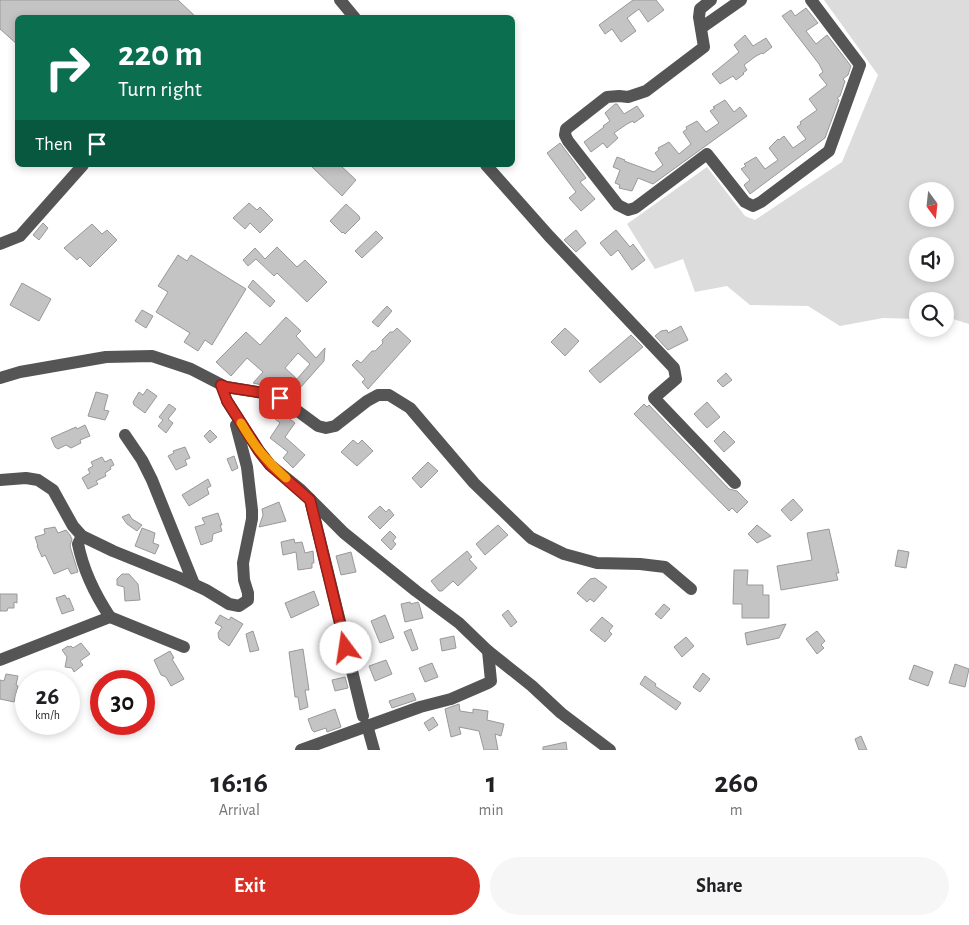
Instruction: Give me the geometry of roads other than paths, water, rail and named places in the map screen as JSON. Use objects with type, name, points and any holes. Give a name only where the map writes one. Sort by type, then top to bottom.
[{"type":"street","points":[[340,0],[352,15]]},
{"type":"street","points":[[711,0],[700,9],[704,47],[646,91],[628,97],[607,98],[566,129],[565,135],[568,141],[618,205],[628,210],[636,208],[707,154],[745,202],[752,206],[761,202],[829,151],[860,65],[811,0]]},
{"type":"street","points":[[701,28],[741,0]]},
{"type":"street","points":[[0,244],[20,236],[81,167]]},
{"type":"street","points":[[488,167],[555,243],[674,368],[676,379],[654,398],[734,483]]},
{"type":"street","points":[[0,378],[20,372],[106,357],[152,356],[191,369],[226,387],[270,394],[280,398],[318,426],[326,428],[335,426],[367,401],[378,395],[389,395],[410,408],[474,483],[531,538],[564,554],[597,563],[640,564],[665,567],[691,589]]},
{"type":"street","points":[[0,480],[26,478],[38,480],[53,490],[73,526],[82,536],[113,551],[194,584],[229,604],[239,606],[248,600],[243,563],[252,519],[252,510],[242,444],[221,385]]},
{"type":"street","points":[[227,401],[270,465],[344,533],[459,623],[488,651],[532,686],[561,713],[610,750]]},
{"type":"street","points":[[125,435],[142,460],[152,480],[194,584]]},
{"type":"street","points":[[310,500],[365,721],[374,750]]},
{"type":"street","points":[[82,536],[78,544],[82,561],[101,604],[110,617],[184,647]]},
{"type":"street","points":[[0,660],[110,617]]},
{"type":"street","points":[[301,750],[365,721],[451,699],[488,683],[491,680],[488,651]]}]
